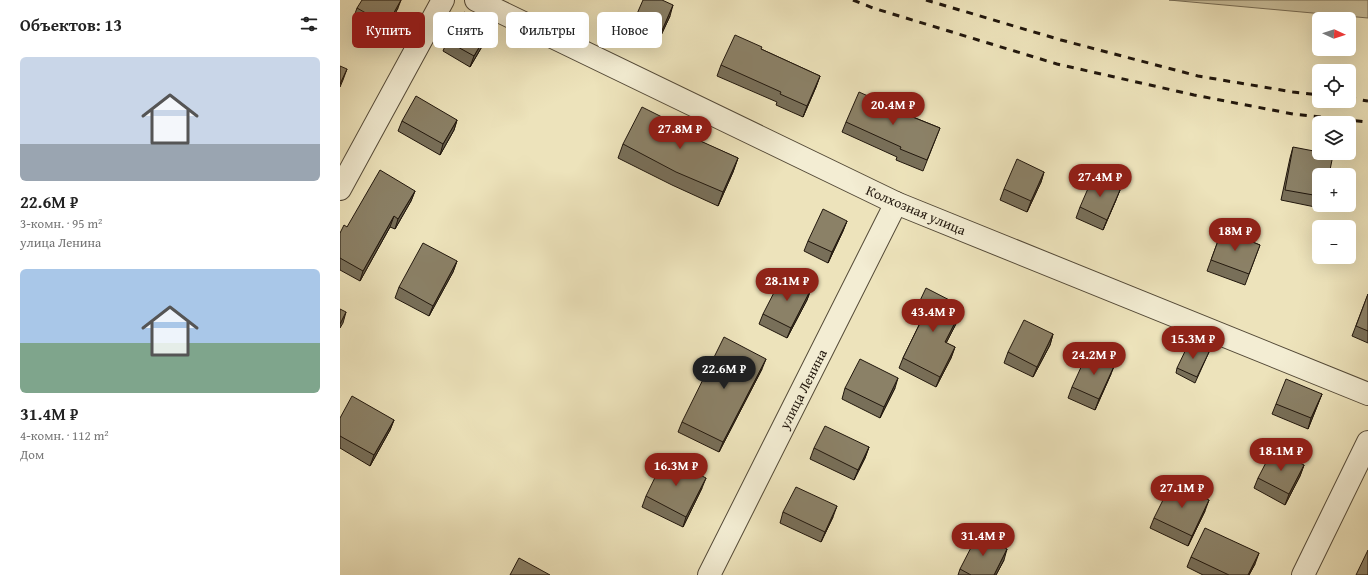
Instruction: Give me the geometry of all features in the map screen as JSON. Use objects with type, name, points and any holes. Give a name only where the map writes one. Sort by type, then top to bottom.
[{"type":"street","points":[[340,189],[442,0]]},
{"type":"street","name":"Колхозная улица","points":[[476,0],[896,203],[1368,394]]},
{"type":"street","name":"улица Ленина","points":[[709,575],[896,203]]},
{"type":"street","points":[[1303,575],[1368,442]]},
{"type":"shaded area","points":[[1169,0],[1368,0],[1368,18],[1356,17],[1356,12],[1312,13]]},
{"type":"building","points":[[362,0],[401,0],[394,12],[364,12],[357,8]]},
{"type":"building","points":[[643,0],[662,0],[673,5],[662,30],[662,12],[638,12]]},
{"type":"building","points":[[735,35],[762,47],[761,49],[820,76],[807,106],[780,94],[781,92],[721,65]]},
{"type":"building","points":[[460,48],[479,48],[474,56]]},
{"type":"building","points":[[340,66],[347,69],[340,84]]},
{"type":"building","points":[[859,92],[886,104],[885,106],[940,128],[927,160],[900,149],[901,147],[846,122]]},
{"type":"building","points":[[416,96],[457,120],[443,144],[402,121]]},
{"type":"building","points":[[642,107],[698,135],[696,139],[738,158],[723,192],[676,172],[623,144]]},
{"type":"building","points":[[1293,147],[1312,151],[1312,160],[1332,160],[1330,168],[1312,168],[1312,195],[1285,190]]},
{"type":"building","points":[[1017,159],[1044,172],[1031,201],[1004,189]]},
{"type":"building","points":[[380,170],[415,191],[398,219],[394,216],[363,271],[340,258],[340,233],[344,225],[347,227]]},
{"type":"building","points":[[1093,177],[1120,190],[1107,220],[1080,207]]},
{"type":"building","points":[[823,209],[847,221],[832,252],[808,241]]},
{"type":"building","points":[[1222,230],[1260,245],[1249,274],[1211,260]]},
{"type":"building","points":[[423,243],[457,261],[433,306],[399,287]]},
{"type":"building","points":[[783,275],[811,289],[791,328],[763,314]]},
{"type":"building","points":[[926,288],[963,307],[945,342],[955,347],[940,377],[903,358],[925,313],[916,309]]},
{"type":"building","points":[[1368,294],[1368,331],[1356,326]]},
{"type":"building","points":[[340,309],[346,312],[340,324]]},
{"type":"building","points":[[1024,320],[1053,334],[1037,367],[1008,352]]},
{"type":"building","points":[[724,337],[766,359],[723,442],[682,422]]},
{"type":"building","points":[[1189,343],[1209,352],[1197,377],[1177,368]]},
{"type":"building","points":[[1088,352],[1115,364],[1099,399],[1072,387]]},
{"type":"building","points":[[860,359],[898,378],[884,407],[845,388]]},
{"type":"building","points":[[1286,379],[1322,394],[1311,418],[1276,404]]},
{"type":"building","points":[[352,396],[394,420],[374,455],[340,436],[340,418]]},
{"type":"building","points":[[825,426],[869,447],[858,470],[814,448]]},
{"type":"building","points":[[1273,449],[1304,465],[1289,494],[1258,478]]},
{"type":"building","points":[[665,457],[706,478],[686,517],[646,496]]},
{"type":"building","points":[[1172,482],[1209,500],[1192,536],[1154,518]]},
{"type":"building","points":[[796,487],[837,506],[825,532],[783,512]]},
{"type":"building","points":[[1205,528],[1259,553],[1248,575],[1229,575],[1191,557]]},
{"type":"building","points":[[978,534],[1007,549],[994,575],[971,575],[960,569]]},
{"type":"building","points":[[1368,550],[1368,575],[1356,575]]},
{"type":"building","points":[[519,558],[550,575],[510,575]]},
{"type":"railway","points":[[853,0],[873,8],[1057,64],[1194,95],[1293,114],[1368,122]]},
{"type":"railway","points":[[926,0],[1061,40],[1198,76],[1312,94]]},
{"type":"railway","points":[[1356,99],[1368,101]]}]
